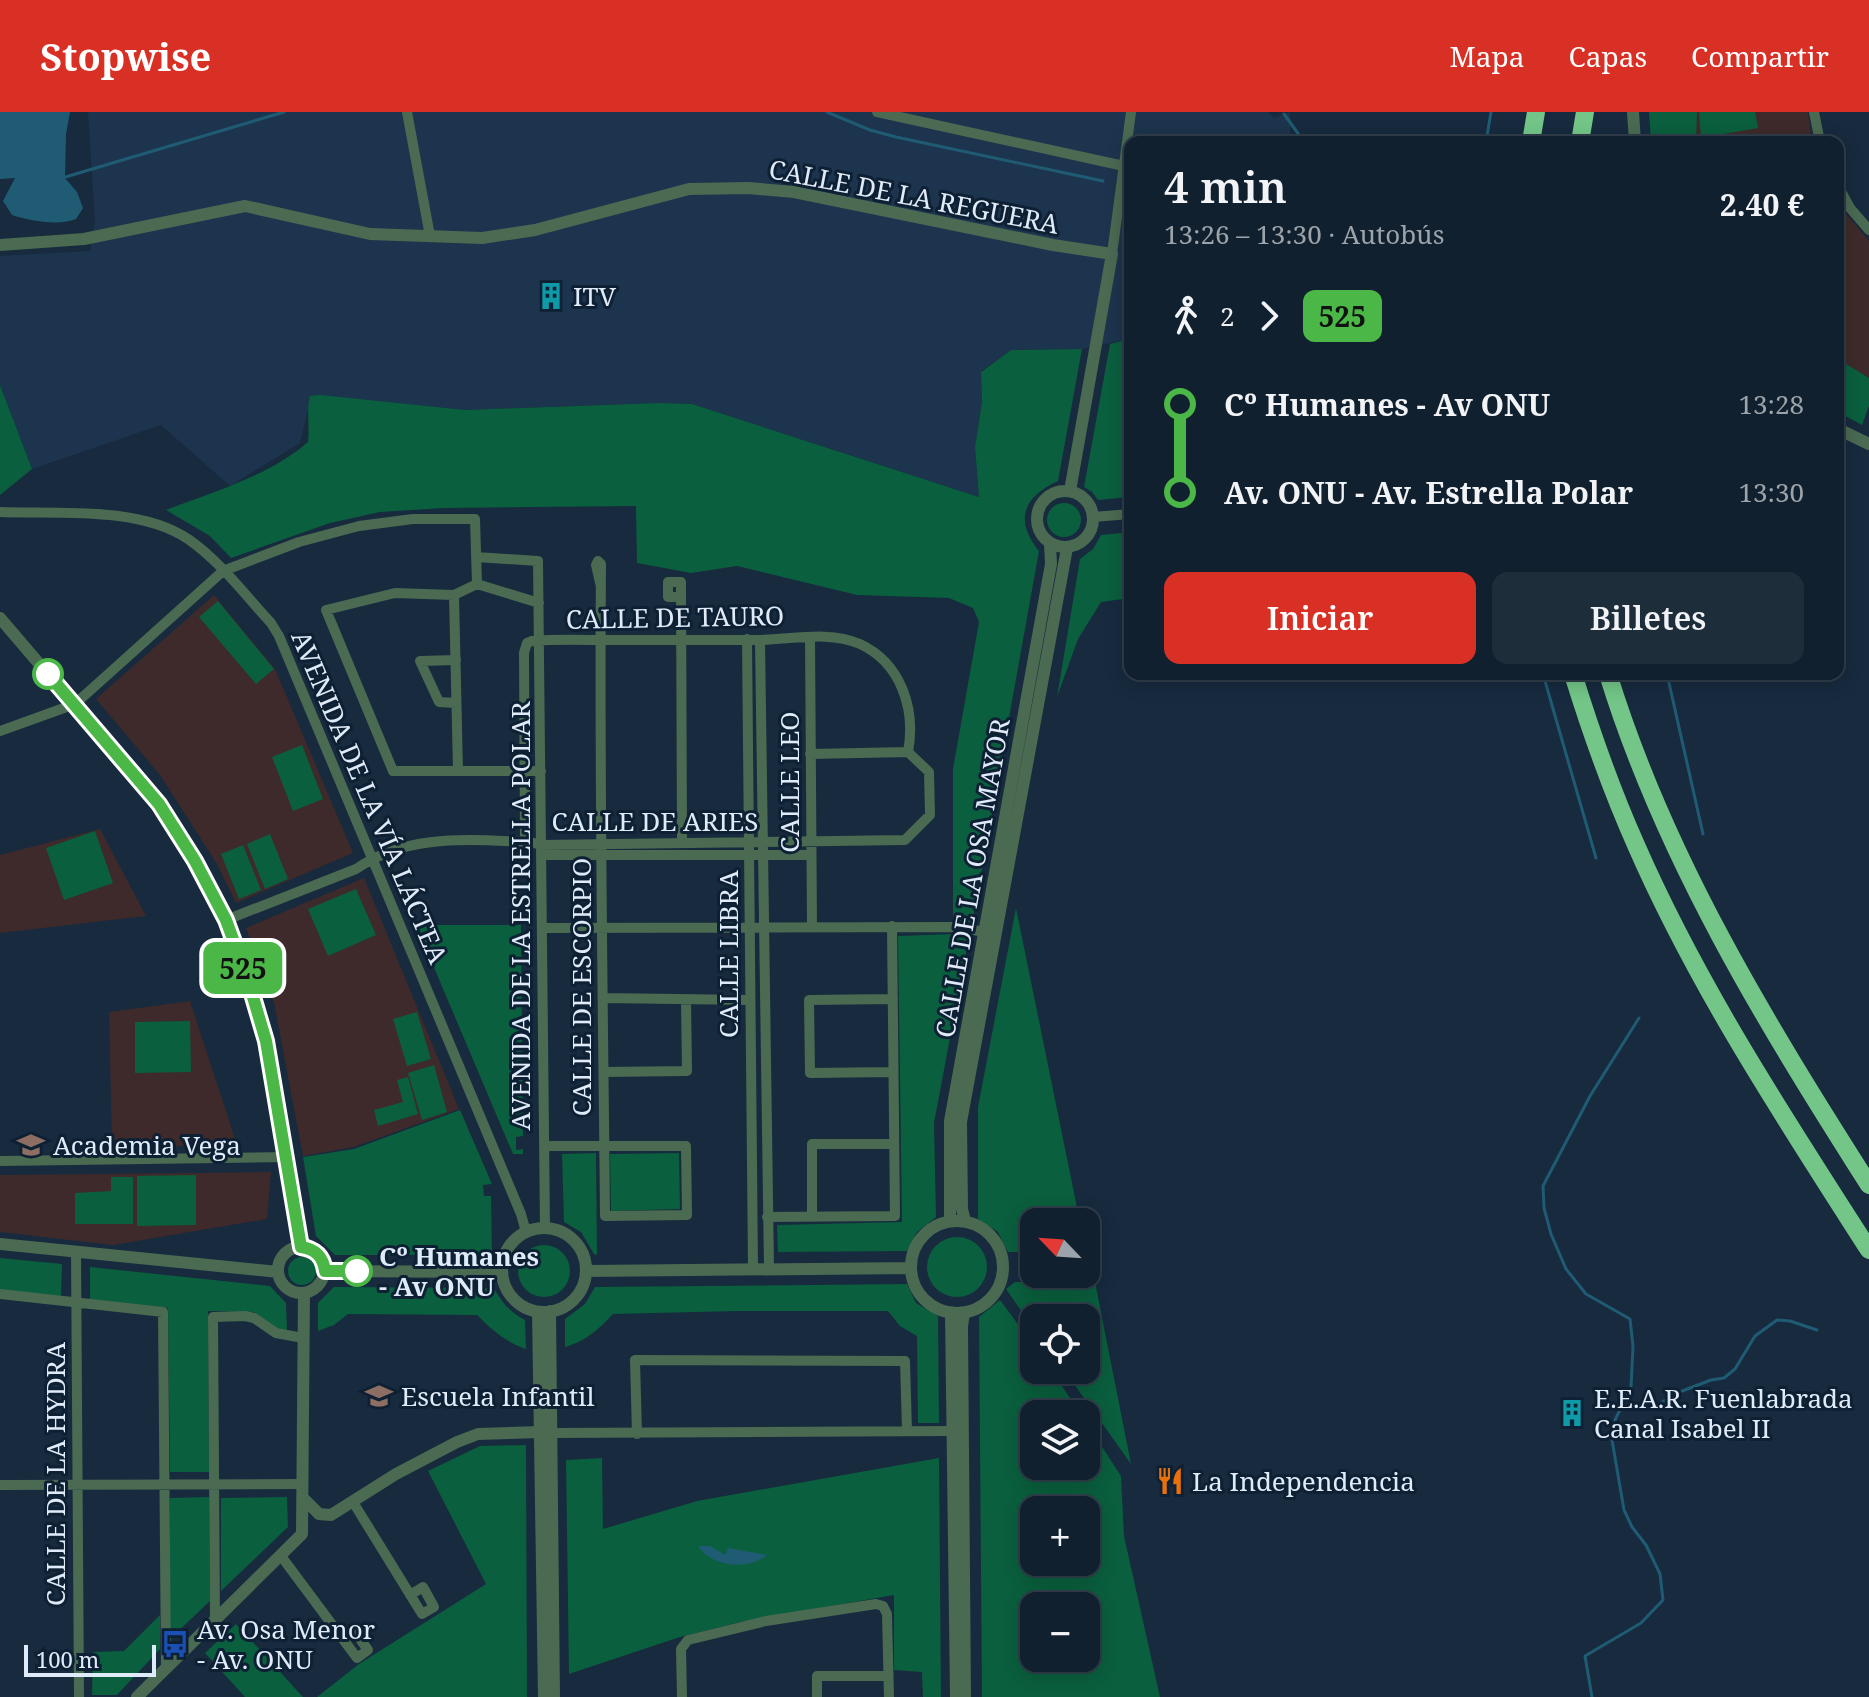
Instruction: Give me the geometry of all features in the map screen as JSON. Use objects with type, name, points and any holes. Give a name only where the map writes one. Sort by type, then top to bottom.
[{"type":"highway","points":[[1532,136],[1536,112]]},
{"type":"highway","points":[[1540,136],[1544,112]]},
{"type":"highway","points":[[1574,136],[1578,112]]},
{"type":"highway","points":[[1581,136],[1585,112]]},
{"type":"highway","points":[[1575,680],[1613,791],[1669,915],[1742,1047],[1869,1250]]},
{"type":"highway","points":[[1610,680],[1642,770],[1672,842],[1701,900],[1799,1075],[1869,1185]]},
{"type":"street","points":[[407,112],[430,236]]},
{"type":"street","points":[[877,112],[1124,166],[1112,254],[1070,491]]},
{"type":"street","points":[[1128,136],[1131,112]]},
{"type":"street","points":[[1633,112],[1635,136]]},
{"type":"street","points":[[1814,112],[1819,136]]},
{"type":"street","name":"CALLE DE LA REGUERA","points":[[0,245],[84,239],[245,206],[370,234],[482,238],[535,230],[689,189],[748,188],[794,192],[1053,245],[1112,254]]},
{"type":"street","points":[[1844,197],[1869,230]]},
{"type":"street","points":[[1844,431],[1868,440]]},
{"type":"street","points":[[1070,491],[1086,499],[1093,517],[1089,533],[1080,543],[1067,548],[1050,544],[1039,532],[1037,512],[1051,494],[1070,491]]},
{"type":"street","name":"AVENIDA DE LA VÍA LÁCTEA","points":[[0,512],[108,516],[144,520],[172,530],[189,540],[223,571],[271,623],[373,858],[526,1232]]},
{"type":"street","points":[[1093,517],[1124,514]]},
{"type":"street","points":[[0,731],[75,704],[223,571],[299,542],[359,526],[413,519],[475,519],[477,584]]},
{"type":"street","name":"CALLE DE LA OSA MAYOR","points":[[950,1221],[950,1121],[1051,564],[1050,544]]},
{"type":"street","name":"CALLE DE LA OSA MAYOR","points":[[965,1221],[962,1209],[961,1122],[1067,548]]},
{"type":"street","name":"AVENIDA DE LA ESTRELLA POLAR","points":[[476,557],[538,561],[545,1228]]},
{"type":"street","points":[[681,582],[682,842]]},
{"type":"street","points":[[539,603],[477,584],[454,595],[395,593],[326,610],[393,771],[541,771]]},
{"type":"street","name":"CALLE DE ESCORPIO","points":[[544,1146],[604,1147],[686,1146],[687,1215],[605,1216],[604,1147],[604,1072],[602,929],[601,587]]},
{"type":"street","points":[[454,595],[458,771]]},
{"type":"street","points":[[0,618],[164,810],[226,920],[266,1041],[301,1247]]},
{"type":"street","name":"CALLE DE TAURO","points":[[540,640],[760,641],[810,637],[836,638],[861,645],[886,663],[905,691],[910,714],[908,752]]},
{"type":"street","name":"CALLE LEO","points":[[810,637],[812,926]]},
{"type":"street","name":"CALLE LIBRA","points":[[747,639],[753,1269]]},
{"type":"street","points":[[525,842],[524,649],[527,643],[540,640]]},
{"type":"street","points":[[760,641],[769,1269]]},
{"type":"street","points":[[456,660],[420,661],[439,702],[456,703]]},
{"type":"street","points":[[810,754],[908,752]]},
{"type":"street","name":"CALLE DE ARIES","points":[[226,920],[356,869],[404,845],[428,840],[525,842],[541,850],[749,849],[763,843],[905,840],[930,815],[929,772],[908,752]]},
{"type":"street","name":"CALLE DE ARIES","points":[[602,849],[682,842],[749,849],[763,855],[811,855]]},
{"type":"street","points":[[767,1217],[895,1216],[892,926]]},
{"type":"street","points":[[543,928],[892,926],[956,927],[985,932]]},
{"type":"street","points":[[603,998],[750,1000]]},
{"type":"street","points":[[893,999],[809,1000],[810,1073],[893,1072]]},
{"type":"street","points":[[604,1072],[687,1071],[686,1000]]},
{"type":"street","points":[[812,1216],[812,1144],[894,1144]]},
{"type":"street","points":[[0,1161],[286,1157]]},
{"type":"street","points":[[965,1221],[983,1228],[995,1240],[1004,1265],[1003,1278],[986,1304],[958,1313],[927,1303],[919,1293],[911,1268],[916,1246],[922,1237],[939,1224],[965,1221]]},
{"type":"street","points":[[545,1228],[558,1230],[578,1246],[586,1271],[575,1298],[568,1304],[544,1312],[524,1307],[513,1298],[505,1286],[502,1272],[508,1248],[526,1232],[545,1228]]},
{"type":"street","points":[[0,1244],[278,1272]]},
{"type":"street","points":[[301,1247],[315,1251],[324,1263],[325,1271],[318,1286],[304,1293],[296,1293],[284,1285],[278,1272],[284,1254],[301,1247]]},
{"type":"street","name":"CALLE DE LA HYDRA","points":[[76,1251],[79,1697]]},
{"type":"street","points":[[586,1271],[911,1268]]},
{"type":"street","points":[[325,1271],[502,1272]]},
{"type":"street","points":[[137,1697],[295,1543],[304,1529],[304,1293]]},
{"type":"street","points":[[0,1294],[163,1312],[166,1668]]},
{"type":"street","points":[[544,1312],[554,1697]]},
{"type":"street","points":[[956,1697],[952,1431],[958,1313]]},
{"type":"street","points":[[958,1313],[962,1326],[965,1697]]},
{"type":"street","points":[[215,1620],[213,1317],[254,1318],[276,1333],[303,1338]]},
{"type":"street","points":[[637,1434],[635,1360],[905,1361],[907,1431]]},
{"type":"street","points":[[303,1498],[319,1514],[324,1516],[337,1512],[436,1452],[478,1434],[952,1431]]},
{"type":"street","points":[[544,1697],[546,1432]]},
{"type":"street","points":[[0,1485],[303,1484]]},
{"type":"street","points":[[353,1502],[410,1595]]},
{"type":"street","points":[[281,1556],[344,1640]]},
{"type":"street","points":[[682,1697],[681,1649],[688,1640],[766,1621],[876,1604],[883,1606],[887,1614],[889,1697]]},
{"type":"street","points":[[817,1697],[817,1676],[888,1676]]},
{"type":"shaded area","points":[[0,112],[70,112],[65,178],[77,192],[83,208],[76,219],[44,222],[12,215],[3,201],[15,178],[0,179]]},
{"type":"shaded area","points":[[88,112],[1268,112],[1274,118],[1290,112],[1290,136],[1124,136],[1124,340],[1082,349],[1011,350],[981,371],[982,402],[975,447],[979,497],[692,404],[465,410],[311,396],[300,443],[230,486],[161,425],[32,469],[0,385],[0,256],[90,251],[95,222]]},
{"type":"shaded area","points":[[1695,112],[1808,112],[1811,136],[1696,136]]},
{"type":"shaded area","points":[[1844,211],[1869,241],[1869,378],[1844,363]]},
{"type":"shaded area","points":[[214,595],[275,669],[353,853],[236,903],[217,864],[160,775],[96,699]]},
{"type":"shaded area","points":[[100,829],[146,916],[0,933],[0,855]]},
{"type":"shaded area","points":[[364,878],[459,1109],[354,1147],[303,1156],[274,1003],[246,928]]},
{"type":"shaded area","points":[[190,1001],[237,1145],[112,1147],[109,1012]]},
{"type":"shaded area","points":[[271,1172],[267,1219],[113,1245],[0,1232],[0,1175]]},
{"type":"shaded area","points":[[698,1546],[710,1546],[725,1555],[728,1548],[767,1555],[750,1563],[731,1564],[712,1559]]},
{"type":"green space","points":[[1649,112],[1697,112],[1696,136],[1651,136]]},
{"type":"green space","points":[[1699,112],[1755,112],[1758,128],[1701,136]]},
{"type":"green space","points":[[1124,340],[1124,498],[1098,500],[1084,487],[1110,344]]},
{"type":"green space","points":[[1082,349],[1058,481],[1037,494],[1026,510],[1026,529],[1039,551],[972,924],[953,919],[953,769],[979,622],[973,608],[949,598],[857,595],[737,566],[691,573],[637,563],[636,506],[444,508],[380,512],[330,523],[231,558],[210,536],[166,510],[240,482],[293,454],[308,442],[310,396],[320,395],[465,410],[692,404],[979,497],[975,447],[982,402],[981,372],[1011,350]]},
{"type":"green space","points":[[1844,363],[1869,378],[1869,406],[1862,425],[1844,415]]},
{"type":"green space","points":[[0,385],[32,469],[0,495]]},
{"type":"green space","points":[[1064,503],[1076,508],[1081,520],[1076,532],[1064,537],[1052,532],[1047,520],[1052,508]]},
{"type":"green space","points":[[1124,533],[1124,599],[1101,602],[1078,639],[1057,697],[1080,559],[1093,549],[1101,535]]},
{"type":"green space","points":[[218,601],[274,669],[256,684],[199,617]]},
{"type":"green space","points":[[302,745],[323,799],[293,811],[272,757]]},
{"type":"green space","points":[[95,831],[113,883],[64,900],[46,848]]},
{"type":"green space","points":[[270,834],[288,879],[265,889],[247,844]]},
{"type":"green space","points":[[243,845],[261,890],[239,899],[221,854]]},
{"type":"green space","points":[[356,889],[376,935],[328,956],[308,909]]},
{"type":"green space","points":[[1016,908],[1077,1208],[1020,1208],[1020,1252],[1008,1252],[998,1232],[978,1219],[978,1107]]},
{"type":"green space","points":[[416,925],[521,925],[523,1136],[516,1137],[516,1150],[523,1149],[523,1154],[513,1154]]},
{"type":"green space","points":[[954,934],[969,937],[934,1123],[936,1217],[917,1232],[907,1251],[778,1252],[777,1225],[902,1222],[898,936]]},
{"type":"green space","points":[[417,1012],[431,1059],[407,1066],[393,1019]]},
{"type":"green space","points":[[190,1021],[191,1072],[135,1073],[135,1022]]},
{"type":"green space","points":[[434,1065],[447,1112],[422,1120],[408,1073]]},
{"type":"green space","points":[[408,1077],[418,1114],[378,1126],[374,1110],[403,1102],[397,1080]]},
{"type":"green space","points":[[460,1110],[492,1184],[483,1185],[484,1196],[491,1196],[492,1255],[335,1255],[316,1236],[303,1157],[354,1149]]},
{"type":"green space","points":[[596,1153],[597,1255],[581,1232],[564,1222],[562,1154]]},
{"type":"green space","points":[[679,1153],[680,1209],[611,1211],[610,1154]]},
{"type":"green space","points":[[196,1175],[196,1225],[137,1226],[137,1176]]},
{"type":"green space","points":[[111,1177],[133,1177],[133,1224],[75,1224],[75,1193],[111,1191]]},
{"type":"green space","points":[[957,1237],[978,1246],[987,1267],[978,1288],[957,1297],[936,1288],[927,1267],[936,1246]]},
{"type":"green space","points":[[544,1245],[563,1252],[570,1271],[563,1290],[544,1297],[525,1290],[518,1271],[525,1252]]},
{"type":"green space","points":[[302,1257],[312,1261],[316,1271],[312,1281],[302,1285],[292,1281],[288,1271],[292,1261]]},
{"type":"green space","points":[[0,1258],[62,1264],[61,1296],[0,1291]]},
{"type":"green space","points":[[90,1267],[270,1286],[286,1303],[287,1331],[273,1327],[254,1312],[208,1311],[209,1472],[170,1472],[168,1308],[90,1300]]},
{"type":"green space","points":[[1015,1282],[1020,1282],[1020,1288],[1096,1288],[1099,1304],[1020,1304],[1020,1309],[1006,1289]]},
{"type":"green space","points":[[907,1284],[916,1303],[938,1316],[939,1423],[918,1423],[917,1336],[900,1326],[888,1311],[613,1314],[591,1334],[565,1347],[565,1319],[585,1304],[595,1287]]},
{"type":"green space","points":[[334,1287],[494,1288],[507,1307],[525,1320],[526,1349],[499,1335],[477,1315],[348,1314],[334,1325],[318,1331],[318,1303]]},
{"type":"green space","points":[[1000,1300],[1020,1327],[1020,1384],[1061,1384],[1071,1400],[1020,1400],[1020,1480],[1100,1480],[1100,1444],[1121,1476],[1124,1536],[1160,1697],[982,1697],[979,1317]]},
{"type":"green space","points":[[1100,1307],[1131,1464],[1100,1421],[1100,1400],[1085,1400],[1074,1384],[1100,1384]]},
{"type":"green space","points":[[526,1445],[527,1697],[317,1697],[359,1664],[486,1584],[428,1471],[480,1446]]},
{"type":"green space","points":[[602,1458],[603,1529],[697,1501],[939,1458],[941,1697],[923,1697],[922,1672],[894,1670],[894,1595],[740,1622],[680,1637],[569,1674],[566,1460]]},
{"type":"green space","points":[[209,1497],[210,1601],[170,1639],[170,1498]]},
{"type":"green space","points":[[287,1497],[288,1527],[221,1591],[221,1498]]},
{"type":"green space","points":[[160,1615],[160,1649],[117,1695],[92,1695],[93,1652],[124,1651]]},
{"type":"green space","points":[[236,1624],[303,1697],[245,1697],[205,1653]]},
{"type":"waterway","points":[[62,178],[284,112]]},
{"type":"waterway","points":[[827,112],[896,137],[1103,181]]},
{"type":"waterway","points":[[1487,136],[1491,112]]},
{"type":"waterway","points":[[1284,114],[1300,136]]},
{"type":"waterway","points":[[1545,680],[1596,858]]},
{"type":"waterway","points":[[1668,680],[1703,834]]},
{"type":"waterway","points":[[1592,1697],[1585,1656],[1641,1623],[1663,1600],[1660,1574],[1624,1510],[1612,1440],[1615,1420],[1631,1387],[1633,1346],[1630,1319],[1586,1294],[1566,1269],[1551,1234],[1544,1208],[1543,1186],[1590,1096],[1639,1018]]},
{"type":"waterway","points":[[1621,1407],[1654,1407],[1677,1393],[1724,1378],[1735,1369],[1755,1336],[1777,1320],[1817,1330]]},
{"type":"bus line","name":"525","points":[[48,674],[159,804],[215,898],[248,980],[266,1041],[301,1247],[315,1251],[324,1263],[325,1271],[357,1271]]},
{"type":"place","name":"ITV","points":[[551,296]]},
{"type":"place","name":"Academia Vega","points":[[31,1145]]},
{"type":"place","name":"Cº Humanes - Av ONU","points":[[357,1271]]},
{"type":"place","name":"Escuela Infantil","points":[[379,1396]]},
{"type":"place","name":"E.E.A.R. Fuenlabrada Canal Isabel II","points":[[1572,1413]]},
{"type":"place","name":"La Independencia","points":[[1170,1481]]},
{"type":"place","name":"Av. Osa Menor - Av. ONU","points":[[175,1644]]}]
